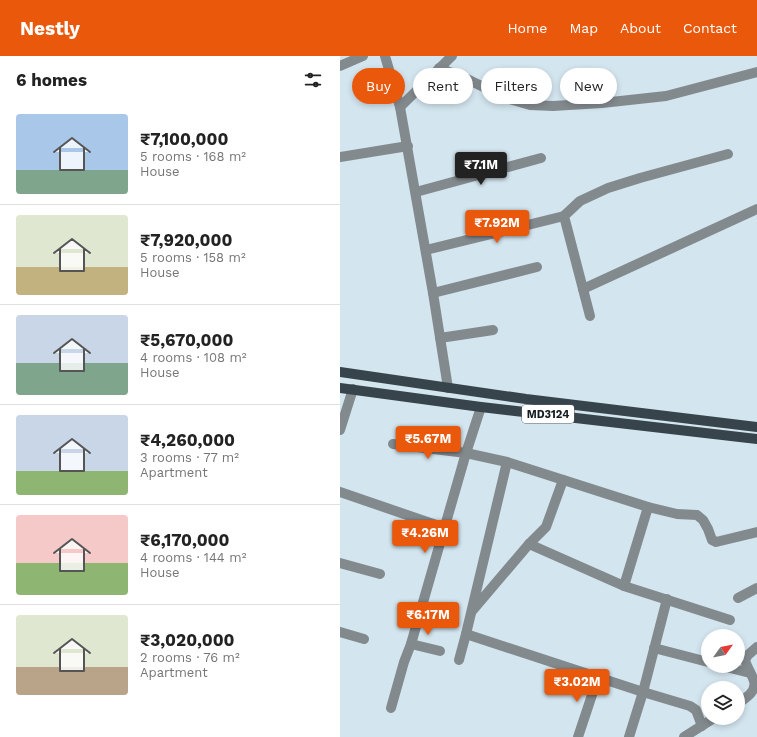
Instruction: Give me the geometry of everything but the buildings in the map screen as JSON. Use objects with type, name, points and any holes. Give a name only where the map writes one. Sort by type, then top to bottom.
[{"type":"main road","points":[[340,372],[533,400],[757,427]]},
{"type":"main road","name":"MD3124","points":[[340,388],[757,439]]},
{"type":"street","points":[[340,66],[363,56]]},
{"type":"street","points":[[385,56],[400,107],[408,146],[448,388]]},
{"type":"street","points":[[439,68],[452,56]]},
{"type":"street","points":[[473,82],[506,98],[530,105],[553,106],[602,103],[666,96],[757,72]]},
{"type":"street","points":[[400,107],[413,94]]},
{"type":"street","points":[[340,157],[408,146]]},
{"type":"street","points":[[426,250],[564,216],[580,201],[608,188],[728,154]]},
{"type":"street","points":[[416,192],[541,158]]},
{"type":"street","points":[[583,289],[757,209]]},
{"type":"street","points":[[564,216],[590,316]]},
{"type":"street","points":[[433,293],[537,267]]},
{"type":"street","points":[[440,338],[493,330]]},
{"type":"street","points":[[340,430],[353,390]]},
{"type":"street","points":[[392,708],[404,662],[411,644],[480,406]]},
{"type":"street","points":[[394,444],[466,453],[507,462],[648,507],[677,514],[697,515],[703,520],[712,540],[716,542],[757,532]]},
{"type":"street","points":[[459,660],[507,462]]},
{"type":"street","points":[[471,612],[529,544],[546,527],[564,480]]},
{"type":"street","points":[[340,492],[445,528]]},
{"type":"street","points":[[624,586],[648,507]]},
{"type":"street","points":[[529,544],[624,586],[730,620]]},
{"type":"street","points":[[340,563],[380,574]]},
{"type":"street","points":[[738,598],[757,588]]},
{"type":"street","points":[[629,737],[643,692],[667,599]]},
{"type":"street","points":[[340,634],[364,639]]},
{"type":"street","points":[[466,634],[690,706],[696,710],[702,726],[684,737]]},
{"type":"street","points":[[411,644],[440,651]]},
{"type":"street","points":[[745,698],[750,694],[755,682],[746,666],[745,660],[757,647]]},
{"type":"street","points":[[654,648],[701,660]]},
{"type":"street","points":[[745,672],[750,673]]},
{"type":"street","points":[[578,737],[598,677]]}]
